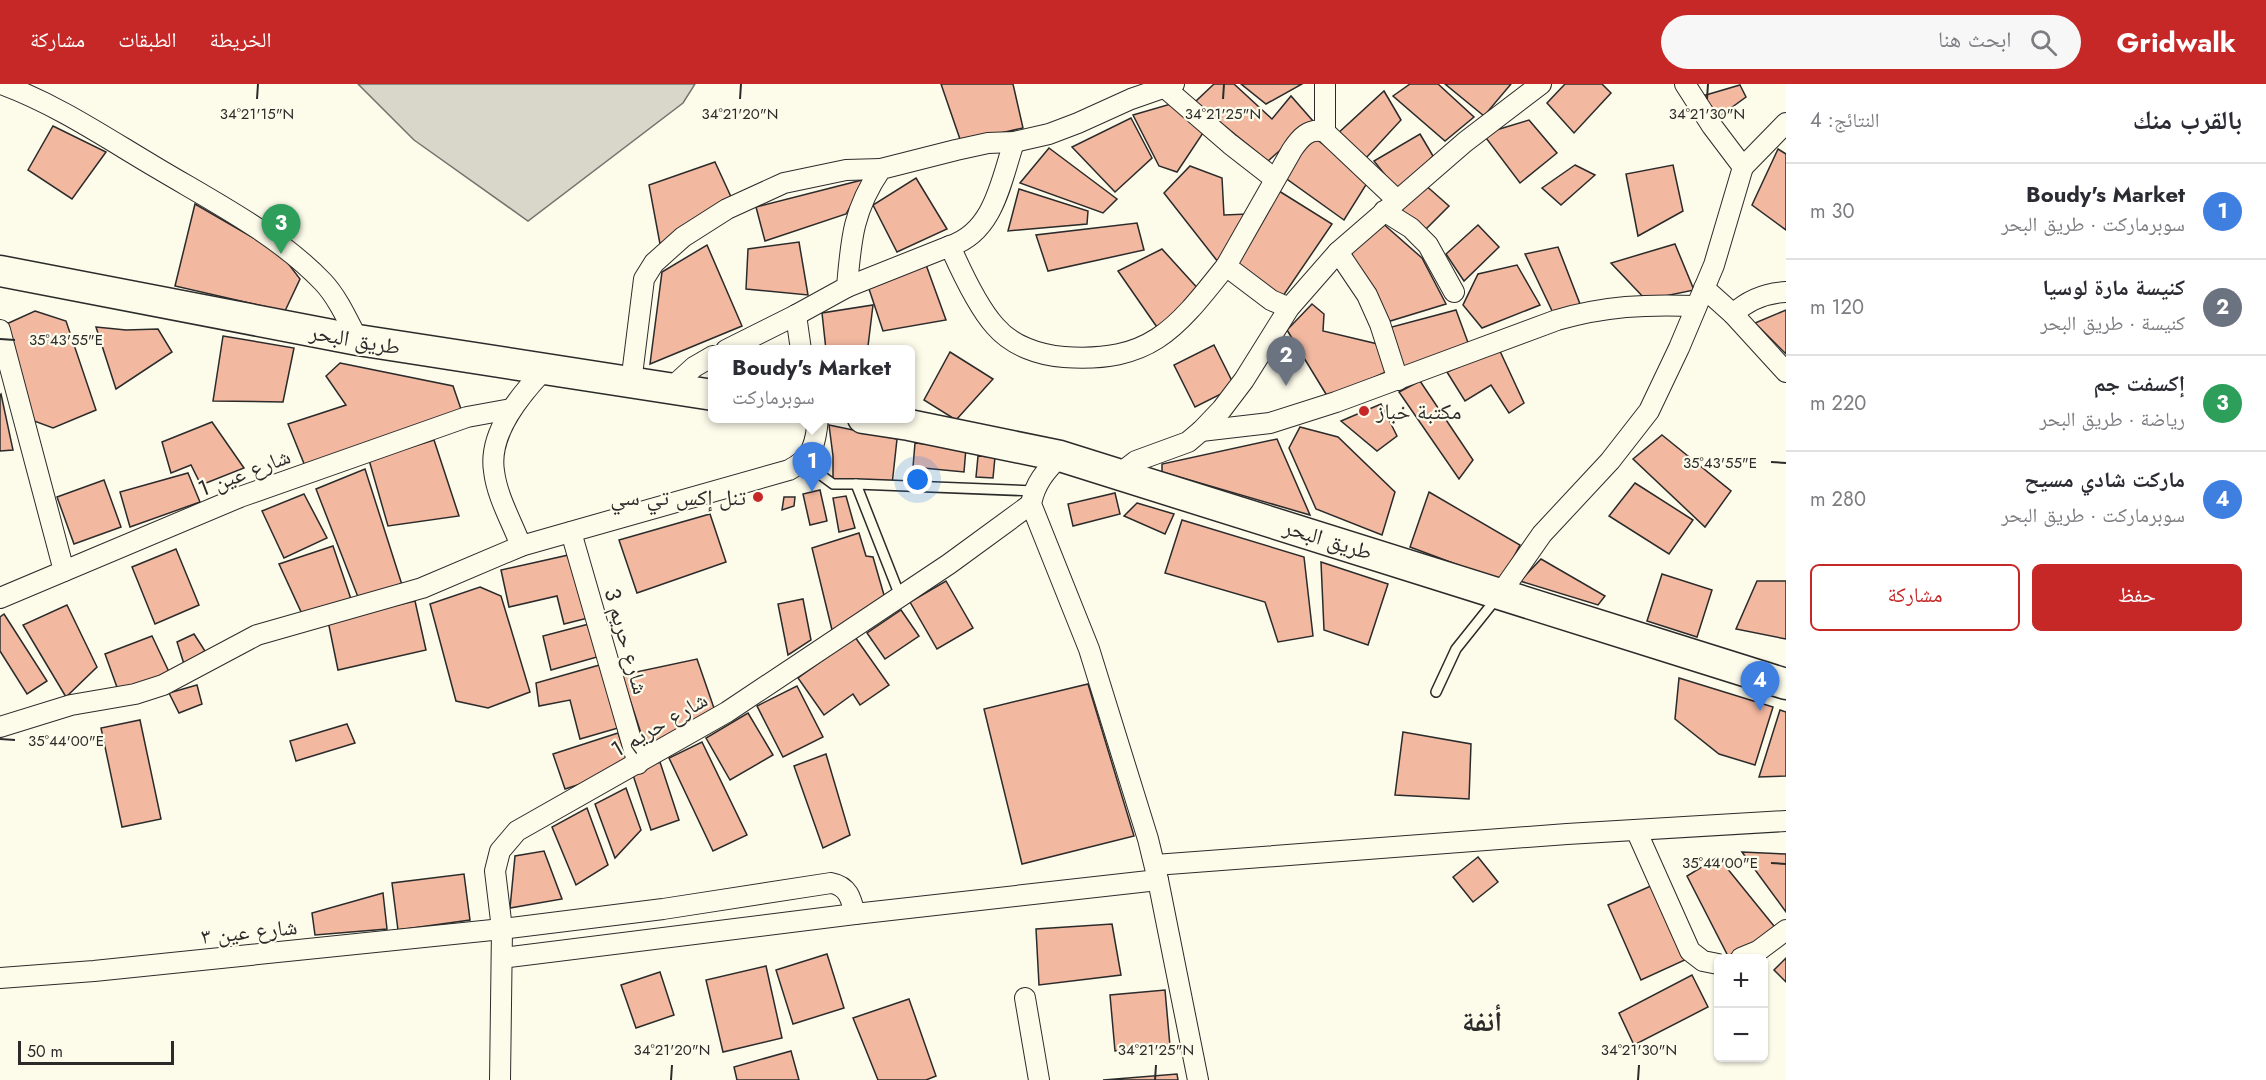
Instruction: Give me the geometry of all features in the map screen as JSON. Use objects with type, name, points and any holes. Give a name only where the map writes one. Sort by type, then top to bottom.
[{"type":"main road","name":"طريق البحر","points":[[0,271],[358,340],[708,394]]},
{"type":"main road","name":"طريق البحر","points":[[896,423],[1060,456],[1786,684]]},
{"type":"street","points":[[1,84],[32,95],[101,132],[272,239],[325,283],[341,307],[358,340]]},
{"type":"street","points":[[1324,84],[1325,132]]},
{"type":"street","points":[[1119,474],[1136,461],[1188,442],[1201,431],[1222,409],[1244,380],[1289,308],[1338,252],[1465,142],[1541,84]]},
{"type":"street","points":[[1685,84],[1712,126],[1743,167]]},
{"type":"street","points":[[631,383],[639,329],[640,294],[644,279],[654,263],[683,237],[727,209],[784,183],[846,170],[881,170],[988,143],[1014,142],[1066,128],[1111,107],[1169,86],[1222,138],[1275,179]]},
{"type":"street","points":[[1500,594],[1542,534],[1610,461],[1649,411],[1679,348],[1725,233],[1743,167],[1786,123]]},
{"type":"street","points":[[950,246],[965,279],[993,324],[1010,340],[1026,348],[1056,356],[1121,355],[1145,346],[1162,336],[1183,317],[1226,266],[1292,150],[1302,136],[1315,130],[1325,132],[1428,245],[1454,292]]},
{"type":"street","points":[[736,345],[847,287],[969,238],[988,216],[1014,142]]},
{"type":"street","points":[[847,287],[850,246],[855,219],[881,170]]},
{"type":"street","points":[[1338,252],[1367,295],[1380,324],[1398,380]]},
{"type":"street","points":[[1226,266],[1271,300],[1289,308]]},
{"type":"street","points":[[1733,314],[1746,302],[1786,292]]},
{"type":"street","points":[[1201,431],[1270,423],[1398,380],[1582,312],[1700,297],[1733,314],[1786,372]]},
{"type":"street","points":[[796,315],[800,345]]},
{"type":"street","points":[[0,330],[64,571]]},
{"type":"street","points":[[671,388],[694,367],[708,359]]},
{"type":"street","points":[[521,546],[498,489],[494,471],[495,449],[511,409],[545,369]]},
{"type":"street","name":"شارع عين 1","points":[[0,598],[240,497],[467,417],[511,409]]},
{"type":"street","points":[[0,727],[51,710],[135,694],[163,685],[257,635],[422,588],[521,546],[789,470],[798,465],[814,448],[817,423]]},
{"type":"street","points":[[1060,456],[1041,476],[1032,498],[1089,649],[1157,872],[1198,1080]]},
{"type":"street","name":"شارع حريم 1","points":[[500,1080],[502,929],[495,871],[500,851],[507,841],[518,831],[727,712],[950,564],[1032,498]]},
{"type":"street","name":"شارع حريم 3","points":[[571,532],[638,764]]},
{"type":"street","points":[[502,958],[855,914],[1157,872],[1636,830],[1786,821]]},
{"type":"street","points":[[1636,830],[1690,951],[1703,961],[1714,963]]},
{"type":"street","name":"شارع عين ٣","points":[[0,978],[94,971],[502,929],[663,909],[831,883],[845,888],[851,897],[855,914]]},
{"type":"street","points":[[1751,954],[1786,930]]},
{"type":"street","points":[[1024,998],[1040,1080]]},
{"type":"lane","points":[[798,465],[814,470],[833,484],[1032,498]]},
{"type":"lane","points":[[856,484],[901,597]]},
{"type":"lane","points":[[1436,692],[1456,650],[1500,594]]},
{"type":"shaded area","points":[[358,84],[695,84],[683,103],[528,221],[414,140]]},
{"type":"building","points":[[941,84],[1013,84],[1023,128],[961,142]]},
{"type":"building","points":[[1214,84],[1234,84],[1272,119],[1291,96],[1313,121],[1268,161],[1195,102]]},
{"type":"building","points":[[1241,84],[1302,84],[1266,104]]},
{"type":"building","points":[[1410,84],[1438,84],[1474,117],[1445,141],[1393,96]]},
{"type":"building","points":[[1445,84],[1511,84],[1484,116]]},
{"type":"building","points":[[1565,84],[1602,84],[1611,93],[1574,133],[1547,103]]},
{"type":"building","points":[[1740,85],[1746,97],[1713,121],[1699,97]]},
{"type":"building","points":[[1384,91],[1401,120],[1365,159],[1335,136]]},
{"type":"building","points":[[1174,103],[1205,130],[1177,172],[1159,166],[1133,115]]},
{"type":"building","points":[[1131,118],[1152,158],[1115,192],[1072,147]]},
{"type":"building","points":[[1529,120],[1557,153],[1520,183],[1483,134]]},
{"type":"building","points":[[53,126],[106,152],[72,199],[28,170]]},
{"type":"building","points":[[1420,134],[1433,156],[1401,195],[1374,161]]},
{"type":"building","points":[[1311,135],[1369,180],[1344,220],[1284,177]]},
{"type":"building","points":[[1049,148],[1117,199],[1103,213],[1020,183]]},
{"type":"building","points":[[1778,149],[1786,154],[1786,230],[1752,205]]},
{"type":"building","points":[[715,162],[732,199],[660,244],[649,185]]},
{"type":"building","points":[[1575,165],[1595,175],[1561,205],[1542,188]]},
{"type":"building","points":[[1673,165],[1683,211],[1638,236],[1626,174]]},
{"type":"building","points":[[1190,166],[1222,178],[1224,215],[1248,214],[1222,267],[1164,193]]},
{"type":"building","points":[[916,178],[947,229],[897,252],[873,205]]},
{"type":"building","points":[[866,179],[846,214],[765,241],[756,207]]},
{"type":"building","points":[[1423,183],[1449,206],[1426,229],[1395,210]]},
{"type":"building","points":[[1019,189],[1088,211],[1087,224],[1008,231]]},
{"type":"building","points":[[1279,191],[1332,224],[1283,296],[1235,265]]},
{"type":"building","points":[[195,204],[281,254],[300,279],[285,311],[175,286]]},
{"type":"building","points":[[1380,221],[1422,258],[1446,304],[1387,322],[1350,251]]},
{"type":"building","points":[[1137,223],[1144,250],[1048,271],[1036,235]]},
{"type":"building","points":[[1478,225],[1499,247],[1464,281],[1446,254]]},
{"type":"building","points":[[799,242],[808,295],[746,289],[748,249]]},
{"type":"building","points":[[1675,244],[1694,290],[1646,300],[1611,263]]},
{"type":"building","points":[[707,245],[742,326],[650,364],[662,272]]},
{"type":"building","points":[[1558,247],[1580,304],[1555,317],[1525,254]]},
{"type":"building","points":[[1162,249],[1201,292],[1159,330],[1118,271]]},
{"type":"building","points":[[925,262],[946,320],[883,331],[868,286]]},
{"type":"building","points":[[1517,265],[1540,305],[1482,328],[1463,305],[1478,274]]},
{"type":"building","points":[[1312,304],[1324,314],[1323,331],[1386,346],[1392,369],[1329,399],[1287,330]]},
{"type":"building","points":[[873,305],[868,345],[825,345],[822,313]]},
{"type":"building","points":[[1456,310],[1470,348],[1398,374],[1388,328]]},
{"type":"building","points":[[1786,310],[1786,354],[1755,323]]},
{"type":"building","points":[[35,311],[66,321],[96,410],[53,428],[26,418],[2,326]]},
{"type":"building","points":[[96,327],[126,330],[158,329],[172,352],[116,389]]},
{"type":"building","points":[[223,336],[294,348],[283,402],[213,401]]},
{"type":"building","points":[[1214,345],[1235,387],[1195,407],[1174,365]]},
{"type":"building","points":[[1499,349],[1524,403],[1509,413],[1491,385],[1465,401],[1447,372]]},
{"type":"building","points":[[950,352],[993,379],[956,420],[924,400]]},
{"type":"building","points":[[340,363],[453,386],[462,412],[305,466],[288,424],[346,405],[326,376]]},
{"type":"building","points":[[1420,381],[1473,460],[1459,479],[1399,392]]},
{"type":"building","points":[[1,394],[13,450],[0,451]]},
{"type":"building","points":[[1381,404],[1397,436],[1377,451],[1341,421]]},
{"type":"building","points":[[212,422],[244,468],[201,485],[191,465],[171,473],[162,442]]},
{"type":"building","points":[[829,425],[897,439],[892,485],[833,484],[833,456]]},
{"type":"building","points":[[1300,427],[1338,437],[1395,492],[1382,535],[1316,509],[1289,448]]},
{"type":"building","points":[[1662,435],[1731,491],[1705,527],[1633,459]]},
{"type":"building","points":[[1277,439],[1310,515],[1162,472],[1162,464]]},
{"type":"building","points":[[434,440],[459,516],[388,526],[369,460]]},
{"type":"building","points":[[915,443],[966,448],[964,472],[913,467]]},
{"type":"building","points":[[978,456],[995,457],[993,478],[976,477]]},
{"type":"building","points":[[365,469],[403,588],[358,597],[316,489]]},
{"type":"building","points":[[188,473],[200,502],[130,527],[120,492]]},
{"type":"building","points":[[104,480],[121,527],[74,544],[57,497]]},
{"type":"building","points":[[1635,483],[1693,520],[1669,554],[1609,516]]},
{"type":"building","points":[[820,490],[827,521],[810,525],[803,494]]},
{"type":"building","points":[[1429,492],[1520,545],[1501,581],[1410,547]]},
{"type":"building","points":[[1115,493],[1120,514],[1073,526],[1068,504]]},
{"type":"building","points":[[304,494],[327,538],[284,558],[262,511]]},
{"type":"building","points":[[846,496],[855,528],[839,532],[833,498]]},
{"type":"building","points":[[784,497],[795,497],[794,506],[782,510]]},
{"type":"building","points":[[1137,503],[1174,514],[1165,534],[1124,516]]},
{"type":"building","points":[[710,514],[726,562],[637,593],[619,540]]},
{"type":"building","points":[[1182,520],[1304,557],[1313,636],[1278,642],[1265,602],[1165,573]]},
{"type":"building","points":[[859,533],[866,556],[873,557],[886,602],[833,634],[812,548]]},
{"type":"building","points":[[333,546],[352,602],[303,616],[279,564]]},
{"type":"building","points":[[176,549],[199,605],[155,624],[132,567]]},
{"type":"building","points":[[573,554],[588,618],[564,624],[557,596],[509,607],[501,570]]},
{"type":"building","points":[[1541,559],[1605,596],[1598,605],[1520,581]]},
{"type":"building","points":[[1321,562],[1388,584],[1368,645],[1324,630]]},
{"type":"building","points":[[1662,574],[1712,590],[1697,637],[1647,621]]},
{"type":"building","points":[[946,581],[973,628],[937,649],[910,602]]},
{"type":"building","points":[[1757,581],[1786,581],[1786,639],[1736,629]]},
{"type":"building","points":[[480,587],[501,596],[530,692],[488,708],[456,701],[430,604]]},
{"type":"building","points":[[803,599],[811,640],[788,655],[778,604]]},
{"type":"building","points":[[415,601],[426,650],[338,670],[328,621]]},
{"type":"building","points":[[67,605],[97,667],[66,697],[23,625]]},
{"type":"building","points":[[901,610],[919,636],[885,659],[867,633]]},
{"type":"building","points":[[4,614],[47,681],[27,694],[0,651],[0,617]]},
{"type":"building","points":[[589,624],[597,657],[551,670],[543,636]]},
{"type":"building","points":[[194,634],[205,651],[184,664],[177,642]]},
{"type":"building","points":[[152,636],[170,674],[118,690],[105,654]]},
{"type":"building","points":[[855,637],[889,685],[860,705],[853,694],[824,715],[798,678]]},
{"type":"building","points":[[697,659],[715,711],[649,758],[622,675]]},
{"type":"building","points":[[603,664],[618,728],[580,739],[570,700],[539,706],[536,683]]},
{"type":"building","points":[[1679,678],[1773,707],[1755,765],[1719,754],[1675,719]]},
{"type":"building","points":[[1088,684],[1134,836],[1022,864],[984,709]]},
{"type":"building","points":[[197,685],[202,704],[179,713],[169,693]]},
{"type":"building","points":[[797,686],[823,737],[783,757],[757,706]]},
{"type":"building","points":[[1780,710],[1786,712],[1786,776],[1759,777]]},
{"type":"building","points":[[748,713],[773,755],[730,780],[706,738]]},
{"type":"building","points":[[140,720],[161,819],[122,827],[101,728]]},
{"type":"building","points":[[347,724],[355,743],[296,761],[290,741]]},
{"type":"building","points":[[1403,732],[1471,744],[1469,799],[1395,795]]},
{"type":"building","points":[[618,733],[630,768],[565,789],[553,754]]},
{"type":"building","points":[[702,742],[747,835],[713,851],[669,758]]},
{"type":"building","points":[[826,754],[850,835],[823,848],[794,766]]},
{"type":"building","points":[[660,762],[679,820],[651,830],[632,772]]},
{"type":"building","points":[[626,788],[641,830],[615,858],[595,804]]},
{"type":"building","points":[[587,808],[608,865],[576,885],[552,827]]},
{"type":"building","points":[[544,851],[562,899],[510,908],[515,856]]},
{"type":"building","points":[[1742,852],[1786,854],[1786,912]]},
{"type":"building","points":[[1478,857],[1498,882],[1473,902],[1453,877]]},
{"type":"building","points":[[1718,857],[1778,931],[1732,954],[1727,954],[1687,876]]},
{"type":"building","points":[[464,874],[470,920],[398,930],[392,883]]},
{"type":"building","points":[[1653,885],[1687,959],[1641,980],[1608,905]]},
{"type":"building","points":[[383,893],[387,929],[315,935],[312,913]]},
{"type":"building","points":[[1112,924],[1121,975],[1039,985],[1036,929]]},
{"type":"building","points":[[827,954],[844,1008],[793,1024],[776,970]]},
{"type":"building","points":[[1786,958],[1786,982],[1774,970]]},
{"type":"building","points":[[766,966],[782,1038],[723,1052],[706,980]]},
{"type":"building","points":[[660,972],[674,1015],[636,1028],[621,985]]},
{"type":"building","points":[[1692,975],[1708,1007],[1634,1045],[1619,1013]]},
{"type":"building","points":[[1165,990],[1170,1046],[1115,1051],[1110,995]]},
{"type":"building","points":[[909,999],[936,1076],[926,1080],[878,1080],[853,1018]]},
{"type":"building","points":[[791,1051],[799,1080],[737,1080],[734,1067]]},
{"type":"building","points":[[1177,1074],[1178,1080],[1103,1080]]},
{"type":"place","name":"إكسفت جم","points":[[281,254]]},
{"type":"place","name":"كنيسة مارة لوسيا","points":[[1286,386]]},
{"type":"place","name":"مكتبة خباز","points":[[1364,411]]},
{"type":"place","name":"Boudy's Market","points":[[812,492]]},
{"type":"place","name":"تنل إكس تي سي","points":[[758,497]]},
{"type":"place","name":"ماركت شادي مسيح","points":[[1760,711]]},
{"type":"district","name":"أنفة","points":[[1482,1021]]}]
